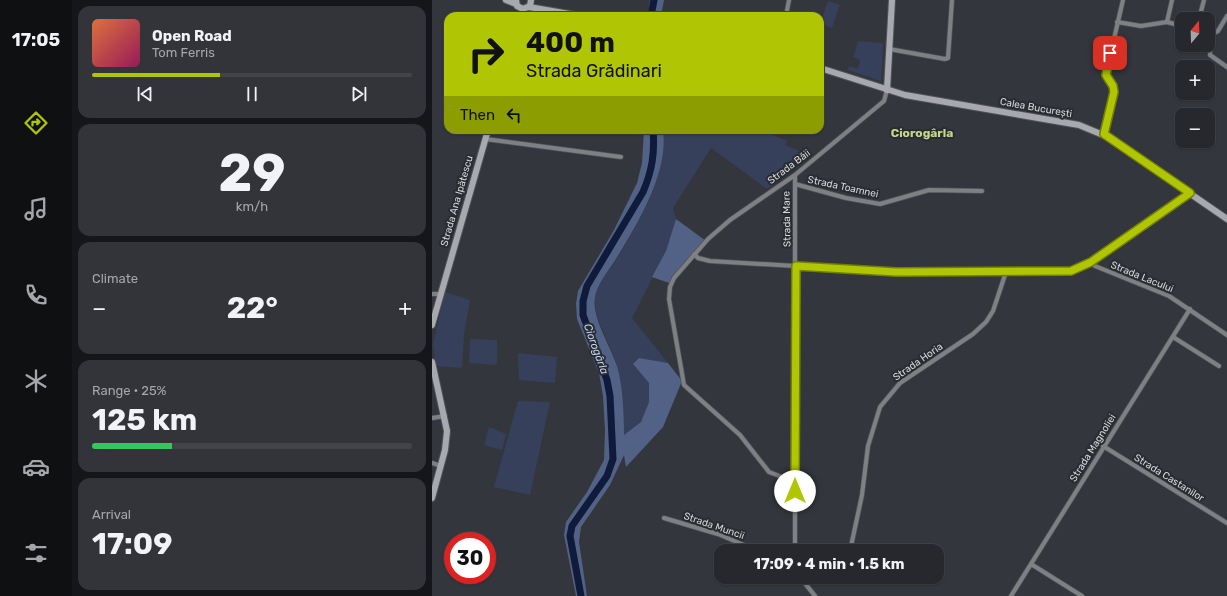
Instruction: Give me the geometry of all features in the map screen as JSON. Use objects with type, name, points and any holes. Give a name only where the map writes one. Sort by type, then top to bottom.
[{"type":"main road","points":[[506,0],[516,2],[522,9]]},
{"type":"main road","points":[[888,90],[892,0]]},
{"type":"main road","points":[[521,12],[522,9],[530,3],[560,12]]},
{"type":"main road","name":"Calea București","points":[[824,69],[888,90],[1079,125],[1104,134],[1227,219]]},
{"type":"main road","name":"Strada Ana Ipătescu","points":[[432,325],[487,134]]},
{"type":"main road","points":[[432,362],[447,437],[432,498]]},
{"type":"street","points":[[787,12],[789,0]]},
{"type":"street","points":[[889,49],[945,59],[948,58],[952,0]]},
{"type":"street","points":[[1104,134],[1114,92],[1113,86],[1106,75],[1123,0]]},
{"type":"street","points":[[1167,22],[1172,0]]},
{"type":"street","points":[[1201,12],[1204,0]]},
{"type":"street","points":[[1215,32],[1218,31],[1227,16]]},
{"type":"street","points":[[1117,22],[1141,26],[1167,22],[1175,24]]},
{"type":"street","points":[[1210,52],[1210,55],[1227,67]]},
{"type":"street","name":"Strada Băii","points":[[795,479],[775,476],[769,472],[743,439],[684,385],[669,299],[670,287],[674,278],[694,254],[730,220],[795,174],[884,101],[888,90]]},
{"type":"street","points":[[485,139],[621,157]]},
{"type":"street","name":"Strada Mare","points":[[795,174],[795,544]]},
{"type":"street","name":"Strada Toamnei","points":[[795,184],[846,198],[880,204],[929,190],[982,191]]},
{"type":"street","points":[[694,254],[698,258],[710,261],[896,272],[1071,271],[1091,262],[1190,193]]},
{"type":"street","name":"Strada Lacului","points":[[1091,262],[1095,266],[1169,296],[1190,309],[1206,323],[1227,335]]},
{"type":"street","name":"Strada Horia","points":[[852,544],[862,495],[868,446],[880,406],[900,383],[973,334],[986,322],[993,311],[1006,272]]},
{"type":"street","points":[[432,294],[440,294]]},
{"type":"street","name":"Strada Magnoliei","points":[[1011,596],[1103,446],[1190,309]]},
{"type":"street","points":[[1173,336],[1219,366]]},
{"type":"street","points":[[432,418],[444,416]]},
{"type":"street","name":"Strada Castanilor","points":[[1103,446],[1227,523]]},
{"type":"street","points":[[432,463],[441,466]]},
{"type":"street","name":"Strada Muncii","points":[[664,518],[718,534],[742,544]]},
{"type":"street","points":[[1031,564],[1082,596]]},
{"type":"street","points":[[806,584],[815,596]]},
{"type":"shaded area","points":[[650,0],[664,0],[662,12],[648,12]]},
{"type":"shaded area","points":[[828,1],[840,5],[832,28],[824,25],[824,12]]},
{"type":"shaded area","points":[[858,41],[883,43],[881,81],[848,70],[849,66],[858,69],[860,60],[853,57]]},
{"type":"shaded area","points":[[644,134],[663,134],[664,146],[661,163],[650,198],[633,230],[601,282],[595,297],[596,313],[602,332],[617,366],[621,383],[624,435],[641,422],[649,402],[649,383],[633,364],[639,358],[668,363],[682,381],[663,427],[626,467],[624,455],[610,485],[581,527],[579,542],[587,596],[576,596],[564,535],[566,522],[587,492],[604,460],[605,430],[603,396],[599,373],[577,319],[576,304],[578,291],[614,230],[637,183],[642,163]]},
{"type":"shaded area","points":[[663,134],[770,134],[787,141],[785,145],[811,155],[767,189],[711,148],[673,208],[676,219],[666,251],[632,318],[668,363],[639,358],[633,364],[649,383],[649,402],[641,422],[624,436],[621,383],[614,358],[596,313],[595,297],[601,282],[625,246],[650,198],[661,163]]},
{"type":"shaded area","points":[[676,219],[706,241],[672,284],[652,277],[666,251]]},
{"type":"shaded area","points":[[445,292],[470,300],[464,334],[462,368],[436,366],[433,344]]},
{"type":"shaded area","points":[[470,339],[497,340],[496,365],[469,363]]},
{"type":"shaded area","points":[[518,353],[557,357],[555,383],[519,380]]},
{"type":"shaded area","points":[[518,401],[550,402],[530,495],[494,487]]},
{"type":"shaded area","points":[[489,427],[506,434],[502,450],[484,445]]},
{"type":"waterway","name":"Ciorogârla","points":[[652,12],[654,0]]},
{"type":"waterway","name":"Ciorogârla","points":[[581,596],[570,536],[572,526],[607,476],[613,459],[610,396],[607,380],[583,315],[583,301],[587,286],[643,192],[649,177],[652,162],[654,146],[653,134]]},
{"type":"district","name":"Ciorogârla","points":[[922,133]]},
{"type":"route","points":[[795,491],[796,266],[896,272],[1071,271],[1091,262],[1190,193],[1104,134],[1114,92],[1112,83],[1108,80],[1106,75],[1110,53]]}]
